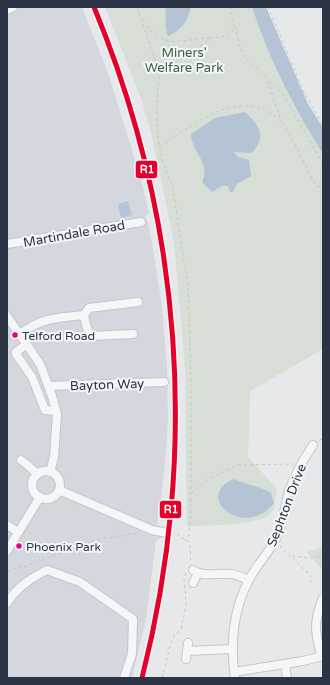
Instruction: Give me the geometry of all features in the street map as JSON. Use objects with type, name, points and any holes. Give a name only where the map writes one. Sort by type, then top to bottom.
[{"type":"street","points":[[7,10],[12,7]]},
{"type":"street","name":"Martindale Road","points":[[7,244],[141,222]]},
{"type":"street","points":[[133,334],[90,336],[84,315],[89,308],[138,302]]},
{"type":"street","points":[[20,334],[35,323],[44,320],[84,315]]},
{"type":"street","points":[[7,316],[28,344],[40,364],[49,386],[56,411],[54,457],[50,472]]},
{"type":"street","points":[[28,344],[16,354],[32,377],[44,410],[56,411]]},
{"type":"street","name":"Bayton Way","points":[[49,386],[164,382]]},
{"type":"street","name":"Sephton Drive","points":[[235,675],[231,649],[233,630],[248,581],[274,543],[300,464],[315,443]]},
{"type":"street","points":[[21,460],[38,474]]},
{"type":"street","points":[[46,471],[50,472],[59,479],[59,490],[52,498],[40,497],[37,495],[33,487],[35,478],[38,474],[46,471]]},
{"type":"street","points":[[59,490],[152,530],[166,533]]},
{"type":"street","points":[[7,551],[40,497]]},
{"type":"street","points":[[7,525],[18,532]]},
{"type":"street","points":[[7,603],[15,591],[25,582],[47,570],[80,582],[133,619],[132,654],[124,678]]},
{"type":"street","points":[[193,583],[192,570],[232,573],[239,575],[248,581]]},
{"type":"street","points":[[235,675],[322,656],[316,634],[316,615],[323,598]]},
{"type":"street","points":[[187,651],[231,649]]},
{"type":"street","points":[[285,664],[288,678]]},
{"type":"path","points":[[137,7],[160,70],[156,117],[164,171],[172,184],[188,286],[191,377],[191,493],[190,528],[186,541]]},
{"type":"path","points":[[230,7],[239,45],[244,55],[266,76],[283,123],[316,185],[323,189]]},
{"type":"path","points":[[268,7],[275,28],[304,92],[323,126]]},
{"type":"path","points":[[142,19],[152,32],[165,40],[175,43],[199,38],[227,36],[233,30],[234,24]]},
{"type":"path","points":[[160,70],[170,67],[212,38]]},
{"type":"path","points":[[268,82],[283,94],[323,164]]},
{"type":"path","points":[[160,147],[190,125],[209,115],[231,107],[254,106],[283,123]]},
{"type":"path","points":[[315,443],[323,439]]},
{"type":"path","points":[[191,493],[210,478],[238,465],[300,464]]},
{"type":"path","points":[[7,571],[46,559],[100,539],[119,535],[146,533],[152,530]]},
{"type":"path","points":[[162,678],[170,646],[176,634],[181,630],[186,605],[184,579],[192,570],[190,543],[177,534]]},
{"type":"path","points":[[274,543],[291,556],[313,578],[309,584]]},
{"type":"path","points":[[291,556],[311,558],[323,556]]},
{"type":"shaded area","points":[[7,7],[82,7],[109,76],[141,179],[149,213],[145,216],[149,225],[162,306],[167,367],[168,417],[165,464],[157,527],[165,535],[156,541],[146,619],[132,678],[7,678]]},
{"type":"green space","name":"Miners' Welfare Park","points":[[105,7],[259,7],[323,140],[323,349],[250,391],[248,457],[277,489],[273,510],[268,516],[259,520],[234,524],[187,526],[185,368],[174,242],[151,132],[142,101]]},
{"type":"green space","points":[[323,547],[323,571],[307,552]]},
{"type":"water","points":[[165,7],[191,7],[188,17],[183,25],[177,31],[168,36],[166,29]]},
{"type":"water","points":[[252,7],[266,7],[308,104],[323,128],[323,154],[283,83],[266,45]]},
{"type":"water","points":[[245,112],[255,122],[260,131],[259,141],[257,147],[252,153],[234,152],[238,157],[249,160],[251,176],[237,184],[233,192],[230,192],[228,186],[222,186],[212,192],[202,182],[204,175],[203,163],[194,147],[191,134],[215,118]]},
{"type":"water","points":[[128,201],[132,215],[121,218],[118,204]]},
{"type":"water","points":[[234,479],[271,493],[274,503],[262,514],[249,518],[237,517],[227,512],[220,504],[218,495],[222,486]]},
{"type":"transit line","name":"R1","points":[[94,7],[124,88],[147,171],[163,254],[173,339],[175,424],[171,508],[160,593],[142,678]]},
{"type":"place","name":"Telford Road","points":[[15,335]]},
{"type":"place","name":"Phoenix Park","points":[[19,546]]}]
